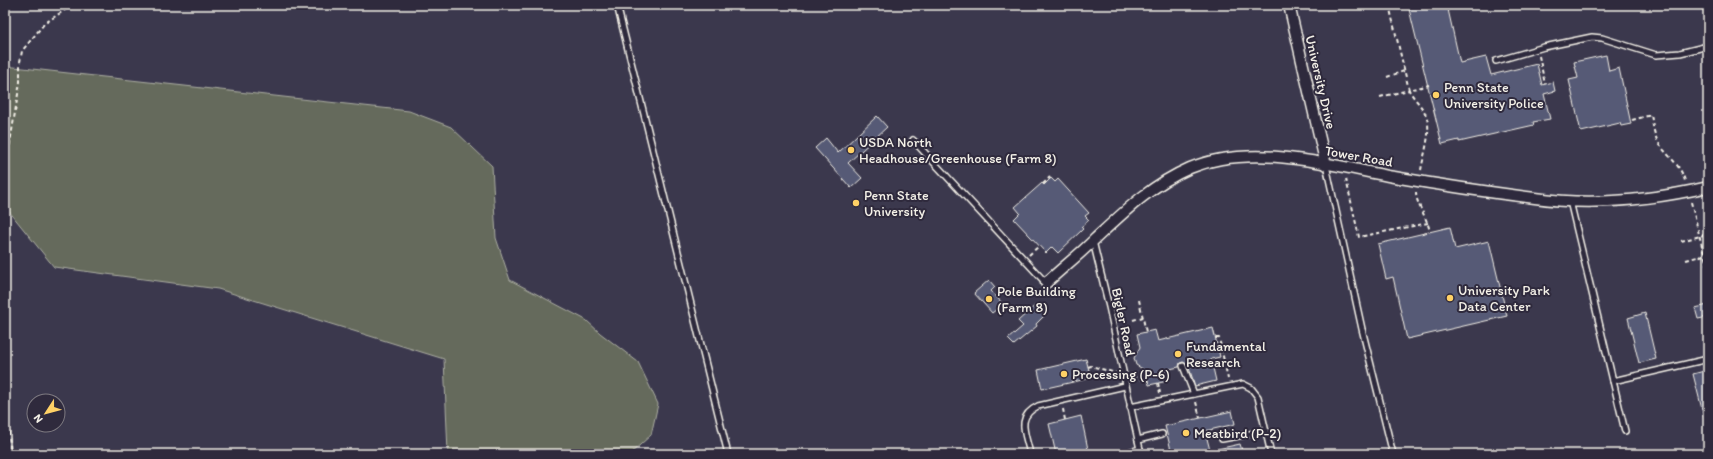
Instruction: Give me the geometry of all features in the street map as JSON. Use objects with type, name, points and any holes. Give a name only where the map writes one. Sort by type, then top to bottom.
[{"type":"street","name":"University Drive","points":[[1288,5],[1326,165]]},
{"type":"street","name":"Tower Road","points":[[1046,283],[1135,201],[1153,188],[1192,167],[1213,161],[1247,155],[1301,160],[1418,181],[1513,195],[1570,201],[1634,199],[1681,193],[1708,187]]},
{"type":"lane","points":[[617,5],[727,454]]},
{"type":"lane","points":[[1496,61],[1537,49],[1592,37],[1602,38],[1656,55],[1680,53],[1708,46]]},
{"type":"lane","points":[[913,140],[1046,283]]},
{"type":"lane","points":[[1326,165],[1362,329],[1393,454]]},
{"type":"lane","points":[[1570,201],[1625,431]]},
{"type":"lane","name":"Bigler Road","points":[[1092,242],[1109,307],[1140,452]]},
{"type":"lane","points":[[1613,381],[1708,359]]},
{"type":"lane","points":[[1183,366],[1194,394]]},
{"type":"lane","points":[[1130,407],[1243,384],[1252,388],[1258,397],[1271,454]]},
{"type":"lane","points":[[1030,454],[1023,423],[1024,416],[1030,410],[1038,406],[1125,386]]},
{"type":"lane","points":[[1222,439],[1266,431]]},
{"type":"lane","points":[[1138,440],[1162,434]]},
{"type":"lane","points":[[1121,454],[1140,452]]},
{"type":"path","points":[[5,173],[20,82],[20,62],[22,51],[44,24],[72,5]]},
{"type":"path","points":[[1389,5],[1409,90],[1428,118],[1428,127],[1421,170]]},
{"type":"path","points":[[1537,49],[1545,84]]},
{"type":"path","points":[[1387,77],[1404,71]]},
{"type":"path","points":[[1380,97],[1429,85]]},
{"type":"path","points":[[1632,120],[1650,115],[1659,144],[1678,164],[1686,182]]},
{"type":"path","points":[[1043,184],[1050,177]]},
{"type":"path","points":[[1346,179],[1359,237],[1428,223]]},
{"type":"path","points":[[1416,190],[1416,201],[1428,223],[1430,232]]},
{"type":"path","points":[[1690,201],[1708,270]]},
{"type":"path","points":[[1681,241],[1708,234]]},
{"type":"path","points":[[1024,259],[1039,246]]},
{"type":"path","points":[[1686,260],[1708,254]]},
{"type":"path","points":[[1139,300],[1146,332]]},
{"type":"path","points":[[1133,320],[1143,317]]},
{"type":"path","points":[[1216,338],[1219,338],[1230,387]]},
{"type":"path","points":[[1088,367],[1118,373]]},
{"type":"path","points":[[1132,377],[1148,381]]},
{"type":"path","points":[[1194,394],[1200,418]]},
{"type":"path","points":[[5,396],[11,454]]},
{"type":"path","points":[[1061,401],[1065,420]]},
{"type":"shaded area","name":"Penn State University","points":[[5,5],[1708,5],[1708,454],[5,454]]},
{"type":"green space","points":[[5,66],[409,111],[451,127],[492,166],[496,238],[510,280],[586,320],[600,333],[638,362],[658,404],[651,435],[630,454],[448,453],[444,359],[218,289],[54,267],[8,210],[5,211]]},
{"type":"building","points":[[1408,5],[1447,5],[1460,63],[1486,57],[1491,75],[1537,64],[1542,85],[1553,82],[1555,91],[1544,94],[1550,119],[1533,122],[1534,125],[1459,142],[1459,140],[1442,144]]},
{"type":"building","points":[[1606,55],[1609,71],[1619,68],[1631,124],[1621,126],[1620,123],[1581,132],[1569,80],[1578,78],[1574,62]]},
{"type":"building","name":"USDA North Headhouse/Greenhouse (Farm 8)","points":[[877,116],[887,127],[848,163],[862,178],[851,188],[815,148],[826,138],[838,153]]},
{"type":"building","points":[[1051,178],[1055,182],[1058,179],[1089,213],[1085,216],[1089,220],[1081,227],[1083,229],[1058,253],[1052,247],[1046,253],[1014,219],[1020,213],[1015,207],[1042,183],[1044,185]]},
{"type":"building","name":"University Park Data Center","points":[[1450,227],[1455,249],[1489,241],[1507,316],[1407,339],[1393,277],[1386,279],[1378,244]]},
{"type":"building","name":"Pole Building (Farm 8)","points":[[989,280],[995,287],[991,291],[1003,304],[992,313],[974,293]]},
{"type":"building","points":[[1038,303],[1047,313],[1036,324],[1037,326],[1014,345],[1008,339],[1023,326],[1018,321]]},
{"type":"building","points":[[1708,305],[1708,317],[1698,319],[1695,308]]},
{"type":"building","points":[[1645,313],[1656,359],[1639,363],[1628,318]]},
{"type":"building","name":"Fundamental Research","points":[[1213,328],[1220,357],[1211,359],[1216,381],[1195,386],[1188,365],[1183,362],[1180,363],[1179,367],[1165,370],[1168,381],[1149,385],[1146,371],[1136,365],[1134,358],[1140,347],[1137,334],[1155,330],[1158,341]]},
{"type":"building","name":"Processing (P-6)","points":[[1086,359],[1091,378],[1042,389],[1038,370]]},
{"type":"building","points":[[1708,370],[1708,420],[1705,421],[1693,374]]},
{"type":"building","name":"Meatbird (P-2)","points":[[1232,411],[1235,424],[1205,431],[1211,454],[1172,454],[1165,426]]},
{"type":"building","points":[[1081,416],[1089,454],[1056,454],[1049,424]]},
{"type":"building","points":[[1240,444],[1243,454],[1213,454],[1213,450]]},
{"type":"place","name":"Penn State University Police","points":[[1436,95]]},
{"type":"place","name":"USDA North Headhouse/Greenhouse (Farm 8)","points":[[851,150]]},
{"type":"place","name":"Penn State University","points":[[856,203]]},
{"type":"place","name":"University Park Data Center","points":[[1450,298]]},
{"type":"place","name":"Pole Building (Farm 8)","points":[[989,299]]},
{"type":"place","name":"Fundamental Research","points":[[1178,354]]},
{"type":"place","name":"Processing (P-6)","points":[[1064,374]]},
{"type":"place","name":"Meatbird (P-2)","points":[[1186,433]]}]
